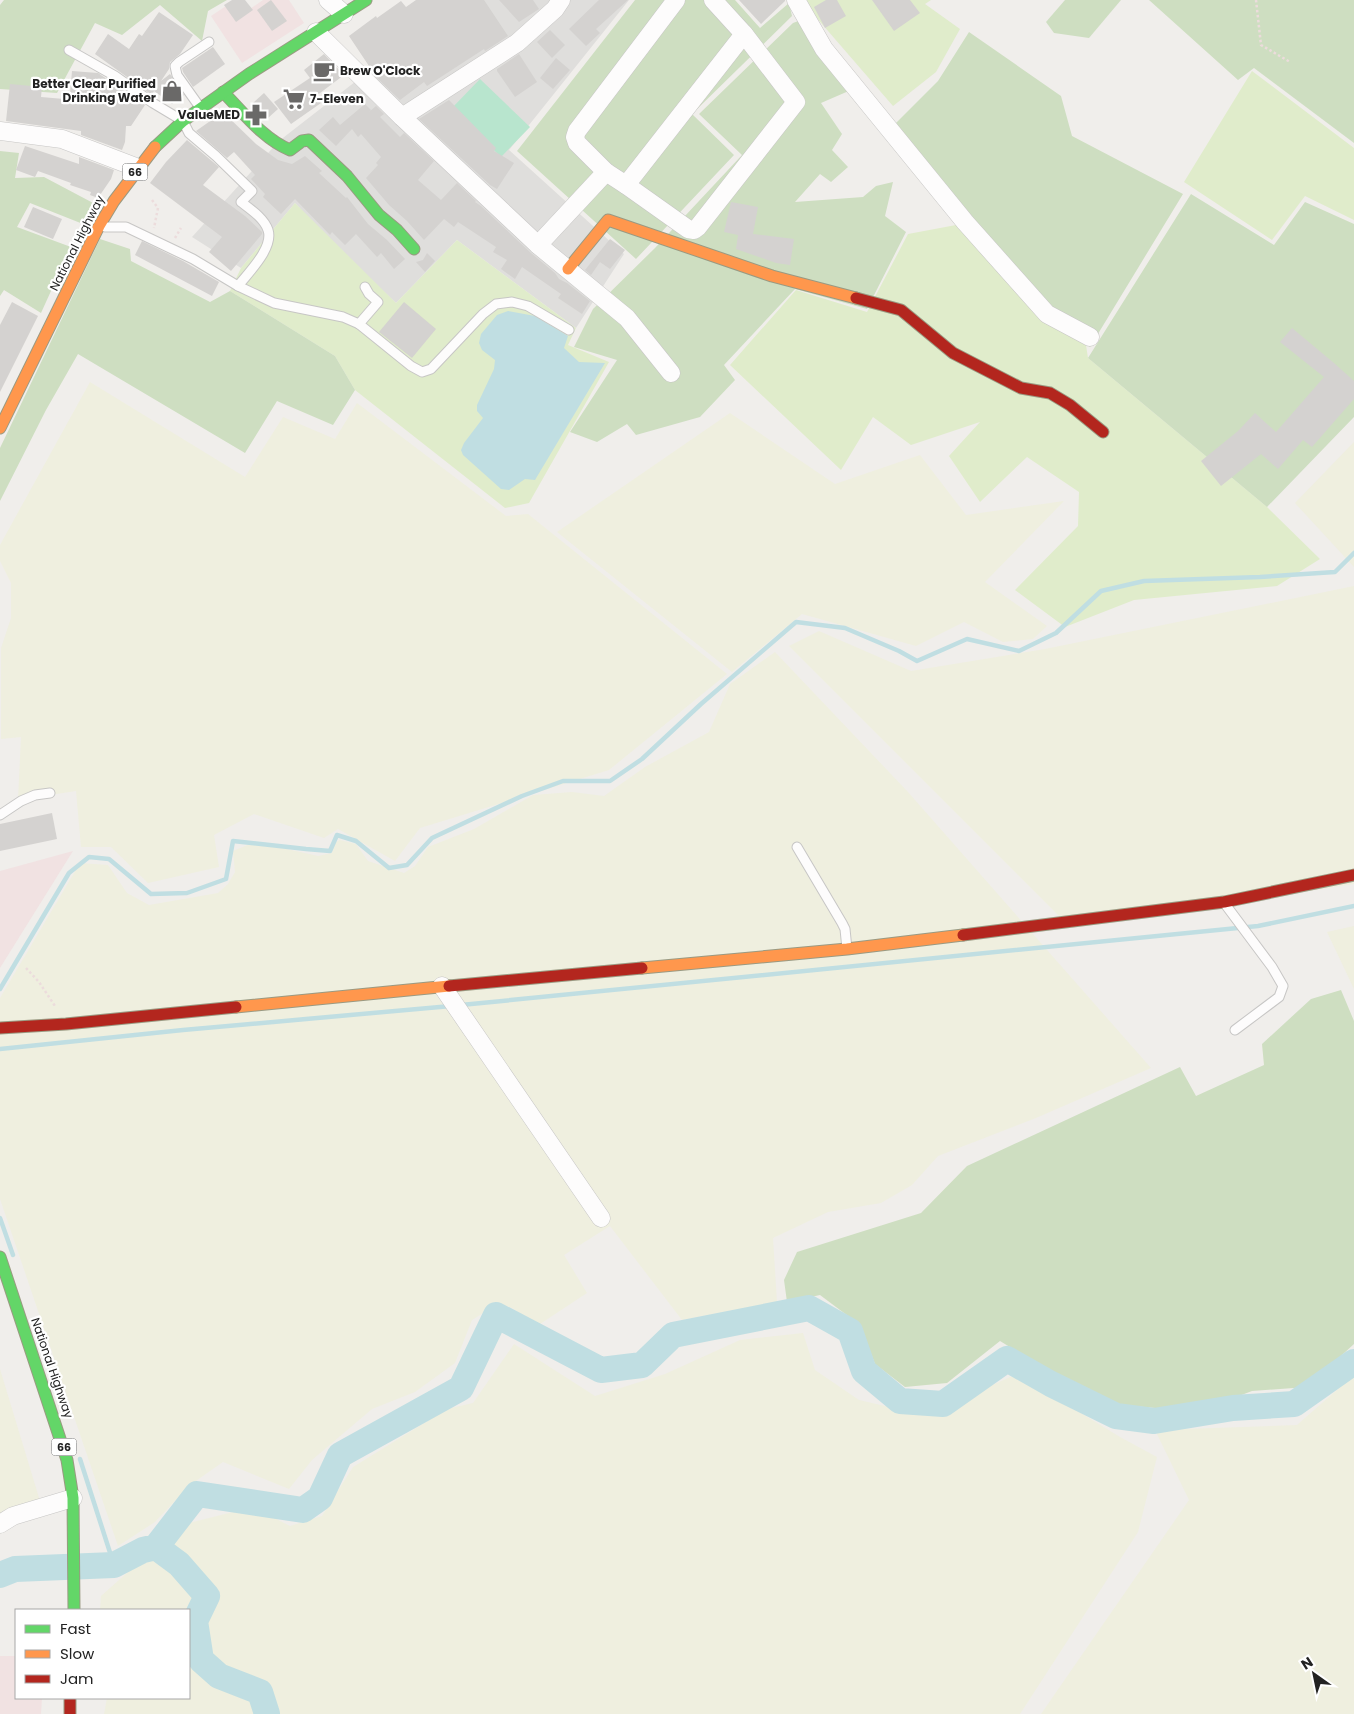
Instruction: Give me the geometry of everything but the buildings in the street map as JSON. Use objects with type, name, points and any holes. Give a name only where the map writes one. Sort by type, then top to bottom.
[{"type":"street","points":[[328,0],[344,14]]},
{"type":"street","name":"National Highway","points":[[0,428],[99,226],[114,201],[157,144],[183,121],[223,92],[366,0]]},
{"type":"street","points":[[402,117],[517,43],[555,9],[560,0]]},
{"type":"street","points":[[676,0],[577,131],[575,137],[577,142],[606,172],[688,229],[694,230],[796,102],[744,34],[713,0]]},
{"type":"street","points":[[796,0],[824,49],[965,222],[1047,314],[1090,337]]},
{"type":"street","points":[[316,32],[402,117],[538,245],[627,318],[671,373]]},
{"type":"street","points":[[626,185],[744,34]]},
{"type":"street","points":[[223,92],[284,148],[290,150],[302,140],[309,140],[348,176],[379,215],[397,230],[414,249]]},
{"type":"street","points":[[0,131],[62,139],[138,168]]},
{"type":"street","points":[[538,245],[606,172]]},
{"type":"street","points":[[568,269],[608,220],[772,276],[901,310],[953,353],[1021,388],[1050,393],[1070,405],[1103,432]]},
{"type":"street","points":[[0,1028],[66,1024],[442,986],[847,949],[1226,906],[1354,875]]},
{"type":"street","points":[[442,986],[601,1218]]},
{"type":"street","name":"National Highway","points":[[0,1256],[67,1460],[73,1498],[74,1609]]},
{"type":"street","points":[[0,1524],[13,1516],[73,1498]]},
{"type":"street","points":[[70,1699],[70,1714]]},
{"type":"lane","points":[[200,108],[177,75],[176,66],[209,42]]},
{"type":"lane","points":[[69,50],[115,76],[153,103],[183,121],[189,133],[252,191],[241,202],[262,221],[268,231],[267,246],[238,286]]},
{"type":"lane","points":[[99,226],[126,227],[193,259],[238,286],[274,303],[343,316],[359,324],[411,366],[422,372],[432,370],[483,314],[496,304],[512,302],[528,306],[569,330]]},
{"type":"lane","points":[[359,324],[378,302],[369,294],[365,286]]},
{"type":"lane","points":[[0,815],[21,801],[35,795],[50,793]]},
{"type":"lane","points":[[797,847],[845,929],[847,949]]},
{"type":"lane","points":[[1226,906],[1241,923],[1284,986],[1279,997],[1235,1030]]},
{"type":"path","points":[[1256,0],[1261,45],[1290,62]]},
{"type":"path","points":[[151,239],[158,208],[152,200]]},
{"type":"path","points":[[26,968],[40,982],[66,1024]]},
{"type":"shaded area","points":[[235,0],[247,11],[263,0],[289,0],[304,23],[242,63],[211,16]]},
{"type":"shaded area","points":[[483,0],[629,0],[509,150],[624,254],[576,328],[457,240],[396,303],[333,244],[295,203],[241,268],[192,237],[279,141],[396,50]]},
{"type":"shaded area","points":[[73,851],[0,968],[0,871]]},
{"type":"shaded area","points":[[0,1656],[15,1656],[15,1699],[42,1699],[41,1714],[0,1714]]},
{"type":"green space","points":[[4,0],[227,0],[208,11],[202,41],[160,5],[122,35],[95,23],[57,93],[0,89],[0,5]]},
{"type":"green space","points":[[635,0],[735,0],[760,28],[789,3],[792,16],[692,114],[734,155],[636,259],[517,151]]},
{"type":"green space","points":[[805,0],[931,0],[925,4],[960,29],[936,72],[893,106],[809,9]]},
{"type":"green space","points":[[1065,0],[1121,0],[1089,38],[1054,33],[1046,22]]},
{"type":"green space","points":[[1149,0],[1354,0],[1354,143],[1254,68],[1238,80]]},
{"type":"green space","points":[[801,20],[851,90],[821,103],[842,134],[832,150],[848,167],[831,182],[820,174],[795,202],[863,197],[876,186],[893,182],[885,216],[906,232],[867,309],[795,289],[724,365],[735,380],[700,417],[636,435],[627,424],[597,442],[570,432],[617,360],[574,347],[593,309],[655,248],[742,155],[699,114],[793,23]]},
{"type":"green space","points":[[969,32],[1061,96],[1072,136],[1183,194],[1090,347],[943,208],[891,142],[896,123],[938,81]]},
{"type":"green space","points":[[1252,71],[1354,148],[1354,220],[1305,196],[1272,240],[1184,182]]},
{"type":"green space","points":[[480,79],[530,127],[501,157],[451,109]]},
{"type":"green space","points":[[0,151],[19,153],[15,178],[44,177],[95,204],[83,224],[30,203],[17,227],[71,247],[41,313],[4,290],[0,296]]},
{"type":"green space","points":[[1191,194],[1274,245],[1305,202],[1354,224],[1354,417],[1267,507],[1088,358]]},
{"type":"green space","points":[[295,203],[396,303],[457,240],[576,328],[568,345],[609,362],[529,503],[505,508],[355,390],[335,356],[230,291],[241,268]]},
{"type":"green space","points":[[956,225],[1032,307],[1086,345],[1088,358],[1267,507],[1320,559],[1277,586],[1134,600],[1065,627],[1015,590],[1078,526],[1079,492],[1027,457],[980,502],[949,456],[980,422],[911,445],[873,417],[841,470],[730,365],[796,290],[867,312],[908,234]]},
{"type":"green space","points":[[100,239],[130,249],[131,261],[210,302],[230,291],[335,356],[355,390],[333,425],[277,401],[245,453],[78,354],[46,410],[0,501],[0,448]]},
{"type":"green space","points":[[90,382],[245,477],[283,417],[335,439],[357,403],[506,516],[528,514],[727,674],[609,770],[420,828],[395,861],[338,829],[324,838],[254,814],[214,835],[219,867],[148,883],[111,847],[81,847],[76,791],[18,800],[21,737],[1,739],[1,648],[11,618],[11,583],[0,561],[0,545]]},
{"type":"green space","points":[[730,413],[835,484],[920,455],[966,515],[1064,501],[985,582],[1047,626],[1033,639],[1003,642],[964,622],[916,646],[802,614],[732,672],[557,532]]},
{"type":"green space","points":[[1354,442],[1354,567],[1295,503]]},
{"type":"green space","points":[[1354,586],[1354,884],[1071,928],[789,646],[819,631],[911,671],[1045,649]]},
{"type":"green space","points":[[775,652],[908,792],[1151,1068],[1036,1118],[938,1156],[912,1185],[881,1203],[828,1212],[773,1238],[777,1302],[682,1320],[610,1226],[564,1255],[587,1293],[534,1328],[514,1309],[499,1303],[472,1320],[455,1363],[415,1392],[372,1409],[312,1460],[289,1489],[223,1462],[190,1485],[155,1522],[118,1546],[0,1199],[0,998],[80,863],[108,865],[127,893],[149,905],[218,893],[228,884],[235,872],[233,851],[255,842],[318,856],[332,853],[334,843],[340,840],[356,844],[368,861],[404,873],[415,866],[428,847],[474,829],[533,795],[572,792],[604,796],[645,767],[709,732],[730,684]]},
{"type":"green space","points":[[1354,926],[1354,989],[1327,932]]},
{"type":"green space","points":[[1341,990],[1354,1021],[1354,1344],[1307,1387],[1252,1391],[1197,1412],[1102,1403],[1000,1341],[947,1383],[905,1387],[875,1364],[860,1325],[820,1295],[787,1302],[784,1280],[797,1252],[921,1213],[967,1166],[1180,1067],[1196,1096],[1264,1065],[1262,1044],[1311,999]]},
{"type":"green space","points":[[803,1333],[815,1370],[859,1400],[915,1413],[979,1391],[1017,1374],[1120,1437],[1157,1457],[1138,1532],[1020,1714],[104,1714],[107,1699],[190,1699],[190,1609],[100,1609],[101,1596],[181,1525],[253,1507],[290,1526],[322,1516],[353,1467],[447,1409],[473,1403],[514,1344],[595,1396],[665,1374],[740,1340]]},
{"type":"green space","points":[[0,1369],[43,1511],[0,1526]]},
{"type":"green space","points":[[1354,1375],[1354,1714],[1041,1714],[1189,1500],[1155,1430],[1297,1425]]},
{"type":"water","points":[[508,311],[535,316],[568,336],[564,348],[579,362],[605,363],[535,480],[525,479],[509,490],[501,489],[463,455],[461,450],[483,418],[477,411],[477,405],[494,369],[495,360],[482,350],[479,343],[481,334],[497,315]]},
{"type":"waterway","points":[[0,989],[69,873],[89,857],[109,859],[151,894],[187,893],[226,879],[233,841],[330,851],[337,835],[356,841],[389,868],[407,865],[432,838],[522,796],[563,781],[610,781],[642,759],[701,704],[796,622],[845,628],[899,651],[917,661],[967,639],[1019,651],[1056,633],[1101,591],[1144,581],[1335,572],[1354,553]]},
{"type":"waterway","points":[[461,1005],[1258,926],[1354,906]]},
{"type":"waterway","points":[[0,1049],[183,1030],[451,1006]]},
{"type":"waterway","points":[[0,1218],[13,1255]]},
{"type":"waterway","points":[[0,1575],[15,1569],[114,1565],[143,1550],[156,1547],[197,1494],[303,1510],[320,1498],[340,1455],[461,1388],[496,1315],[601,1370],[642,1365],[673,1335],[809,1308],[850,1331],[864,1371],[900,1401],[943,1404],[1007,1359],[1051,1384],[1116,1416],[1154,1421],[1233,1408],[1294,1404],[1354,1362]]},
{"type":"waterway","points":[[80,1459],[114,1565]]},
{"type":"waterway","points":[[156,1547],[179,1564],[207,1596],[195,1621],[201,1660],[219,1676],[260,1692],[267,1714]]},
{"type":"traffic: fast","points":[[155,147],[183,121],[249,74],[366,0]]},
{"type":"traffic: fast","points":[[223,92],[262,132],[280,145],[290,150],[302,141],[309,140],[347,176],[379,215],[397,230],[414,249]]},
{"type":"traffic: fast","points":[[0,1257],[67,1460],[73,1498],[74,1609]]},
{"type":"traffic: slow","points":[[0,428],[99,226],[114,201],[155,147]]},
{"type":"traffic: slow","points":[[568,269],[608,220],[772,276],[856,298]]},
{"type":"traffic: slow","points":[[642,968],[847,949],[963,935]]},
{"type":"traffic: slow","points":[[236,1007],[449,986]]},
{"type":"traffic: jam","points":[[856,298],[901,310],[953,353],[1021,388],[1050,393],[1070,405],[1103,432]]},
{"type":"traffic: jam","points":[[963,935],[1224,902],[1354,875]]},
{"type":"traffic: jam","points":[[449,986],[642,968]]},
{"type":"traffic: jam","points":[[0,1028],[66,1024],[236,1007]]},
{"type":"traffic: jam","points":[[70,1699],[70,1714]]},
{"type":"place","name":"Brew O'Clock","points":[[324,71]]},
{"type":"place","name":"Better Clear Purified Drinking Water","points":[[172,91]]},
{"type":"place","name":"7-Eleven","points":[[294,99]]},
{"type":"place","name":"ValueMED","points":[[256,115]]}]
